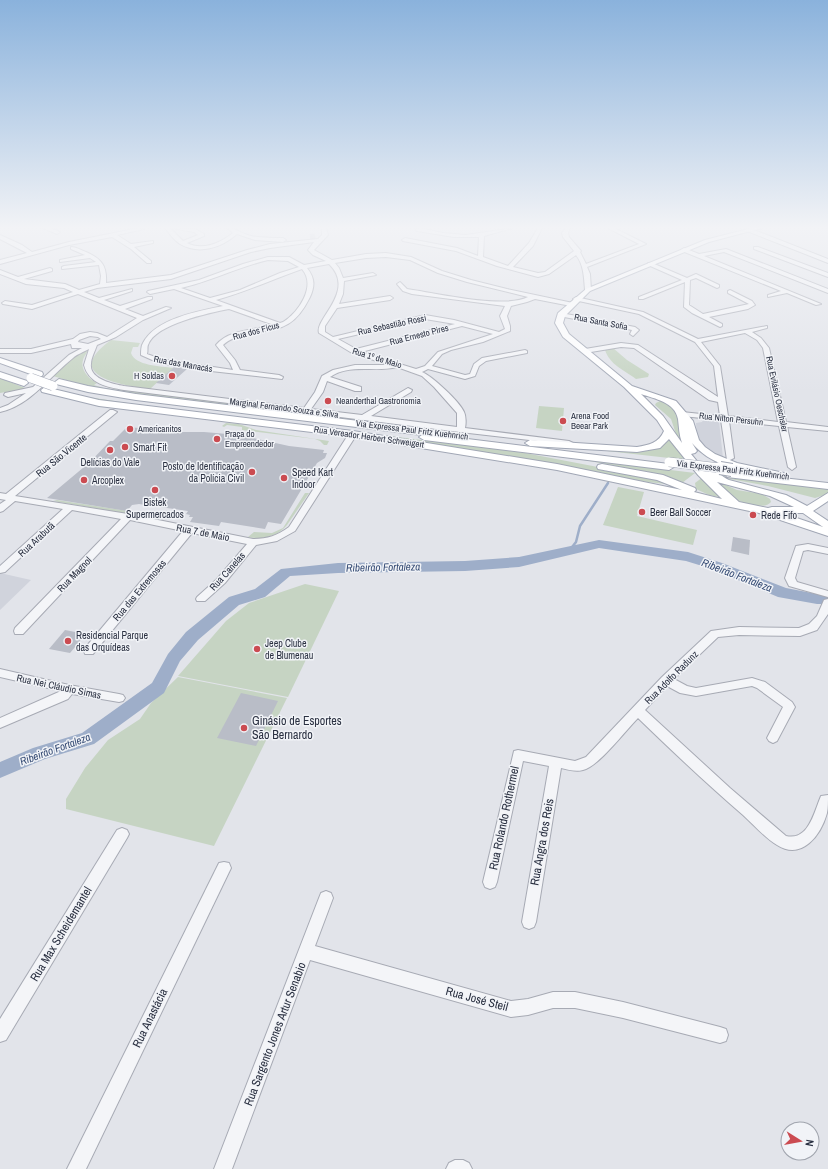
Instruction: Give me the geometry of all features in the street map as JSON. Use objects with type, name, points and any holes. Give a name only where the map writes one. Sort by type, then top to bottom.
[{"type":"main road","points":[[606,283],[588,290],[561,314],[559,323],[562,330],[584,351],[627,385],[660,418],[669,429],[694,480],[712,499]]},
{"type":"main road","name":"Via Expressa Paul Fritz Kuehnrich","points":[[0,360],[31,379],[52,386],[83,394],[134,402],[535,452],[731,472],[828,486]]},
{"type":"main road","name":"Rua Vereador Herbert Schweigert","points":[[0,373],[31,379],[105,404],[354,434],[517,460],[762,510]]},
{"type":"main road","points":[[627,385],[678,406],[682,414],[691,423],[696,441],[708,453],[736,466],[780,475]]},
{"type":"main road","name":"Via Expressa Paul Fritz Kuehnrich","points":[[52,386],[88,389],[136,397],[510,442],[669,465]]},
{"type":"main road","points":[[649,407],[655,402],[666,400]]},
{"type":"main road","points":[[682,414],[685,441],[713,475],[724,482],[791,501],[807,510],[828,526]]},
{"type":"main road","name":"Marginal Fernando Souza e Silva","points":[[587,446],[620,449],[645,448],[654,446],[663,441],[669,429]]},
{"type":"main road","points":[[510,442],[587,446]]},
{"type":"main road","points":[[535,452],[659,477],[694,480],[723,494],[738,505]]},
{"type":"main road","name":"Via Expressa Paul Fritz Kuehnrich","points":[[731,472],[780,475],[828,481]]},
{"type":"main road","points":[[654,487],[694,480]]},
{"type":"main road","points":[[760,491],[770,495],[776,502],[775,505],[762,510]]},
{"type":"main road","points":[[762,510],[807,510],[828,496]]},
{"type":"main road","points":[[762,510],[828,533]]},
{"type":"street","points":[[38,283],[59,284],[138,316],[138,321]]},
{"type":"street","points":[[5,303],[32,307],[103,285],[134,283]]},
{"type":"street","points":[[118,309],[150,295],[195,283]]},
{"type":"street","points":[[210,300],[242,291],[262,283]]},
{"type":"street","name":"Rua dos Ficus","points":[[237,372],[236,366],[219,346],[221,342],[233,337],[280,325],[295,316],[308,294],[310,283]]},
{"type":"street","name":"Rua 1º de Maio","points":[[342,283],[341,291],[336,306],[321,330],[322,333],[354,352],[398,364],[417,371],[431,380],[458,409],[462,418],[460,430]]},
{"type":"street","points":[[476,283],[533,297],[574,301],[641,312],[697,341],[717,366],[730,458]]},
{"type":"street","points":[[587,283],[588,290]]},
{"type":"street","points":[[641,298],[680,283]]},
{"type":"street","points":[[688,283],[686,306],[694,312],[720,325]]},
{"type":"street","points":[[710,283],[717,286]]},
{"type":"street","points":[[774,283],[818,304]]},
{"type":"street","points":[[807,283],[828,291]]},
{"type":"street","points":[[400,284],[406,290],[412,292],[509,305],[526,301],[533,297]]},
{"type":"street","points":[[176,288],[280,325]]},
{"type":"street","points":[[770,296],[784,288]]},
{"type":"street","points":[[98,300],[130,290]]},
{"type":"street","points":[[703,316],[746,308],[752,305],[750,302],[730,292]]},
{"type":"street","points":[[336,306],[390,298]]},
{"type":"street","points":[[417,371],[427,367],[440,353],[508,330],[503,317],[509,305]]},
{"type":"street","name":"Rua das Manacás","points":[[229,307],[186,317],[163,327],[151,337],[146,344],[143,351],[144,355],[160,361],[279,377]]},
{"type":"street","points":[[0,351],[30,351],[74,342],[81,336],[114,330],[168,308]]},
{"type":"street","name":"Rua Santa Sofia","points":[[561,314],[635,329],[634,334]]},
{"type":"street","name":"Rua Sebastião Rossi","points":[[332,339],[423,317],[454,322],[460,325],[499,334]]},
{"type":"street","points":[[0,415],[29,394],[71,356],[138,321]]},
{"type":"street","name":"Rua Ernesto Pires","points":[[354,352],[460,325]]},
{"type":"street","points":[[697,341],[765,326]]},
{"type":"street","name":"Rua Evilásio Oeschsler","points":[[746,331],[759,339],[766,348],[792,467]]},
{"type":"street","points":[[93,334],[102,336],[104,340]]},
{"type":"street","points":[[74,342],[78,346],[92,346]]},
{"type":"street","points":[[71,356],[74,342]]},
{"type":"street","points":[[584,351],[625,344],[636,346],[712,398],[722,401]]},
{"type":"street","name":"Marginal Fernando Souza e Silva","points":[[92,346],[88,360],[88,370],[97,380],[129,389],[364,417],[587,446]]},
{"type":"street","points":[[427,367],[461,376],[470,376],[475,372],[476,365],[484,359],[525,352]]},
{"type":"street","points":[[306,410],[325,378],[329,374],[343,368],[389,367],[398,364]]},
{"type":"street","points":[[325,378],[358,389]]},
{"type":"street","points":[[8,395],[36,388]]},
{"type":"street","points":[[364,417],[408,390]]},
{"type":"street","points":[[0,395],[14,396],[16,402]]},
{"type":"street","points":[[0,410],[9,408]]},
{"type":"street","name":"Rua São Vicente","points":[[0,509],[7,497],[113,412]]},
{"type":"street","name":"Rua Nilton Persuhn","points":[[682,414],[828,429]]},
{"type":"street","name":"Rua 7 de Maio","points":[[7,497],[128,517],[189,530],[253,542],[261,542],[278,538],[292,529],[354,434]]},
{"type":"street","name":"Rua Arabutã","points":[[2,570],[70,507]]},
{"type":"street","name":"Rua Magnol","points":[[19,631],[128,517]]},
{"type":"street","name":"Rua das Extremosas","points":[[89,651],[189,530]]},
{"type":"street","name":"Rua Canelas","points":[[201,599],[221,581],[253,542]]},
{"type":"street","points":[[828,551],[808,547],[799,548],[790,578],[793,584],[828,594]]},
{"type":"street","name":"Rua Adolfo Radunz","points":[[518,754],[575,766],[590,761],[666,680],[715,634],[740,631],[800,632],[813,627],[822,618],[827,605]]},
{"type":"street","name":"Rua Nei Cláudio Simas","points":[[0,673],[69,689],[119,698]]},
{"type":"street","points":[[666,680],[684,690],[696,692],[752,682],[761,685],[789,707],[774,738]]},
{"type":"street","points":[[0,723],[64,696],[69,689]]},
{"type":"street","points":[[638,711],[725,792],[782,841],[792,845],[799,844],[812,833],[826,800]]},
{"type":"street","name":"Rua Rolando Rothermel","points":[[490,882],[518,754]]},
{"type":"street","name":"Rua Angra dos Reis","points":[[529,922],[556,762]]},
{"type":"street","name":"Rua Max Scheidemantel","points":[[0,1034],[122,834]]},
{"type":"street","name":"Rua Anastácia","points":[[76,1169],[224,868]]},
{"type":"street","name":"Rua Sargento Jones Artur Senabio","points":[[223,1169],[326,898]]},
{"type":"street","name":"Rua José Steil","points":[[306,951],[511,1009],[528,1007],[553,1000],[575,1000],[623,1010],[720,1036]]},
{"type":"street","points":[[456,1169],[463,1169]]},
{"type":"shaded area","points":[[703,420],[719,421],[723,458],[702,445],[697,438],[696,423],[702,422]]},
{"type":"shaded area","points":[[0,573],[31,580],[0,610]]},
{"type":"green space","points":[[111,340],[140,343],[138,347],[133,347],[131,353],[138,361],[149,365],[173,368],[150,389],[125,385],[112,381],[101,376],[94,370],[92,362],[97,352]]},
{"type":"green space","points":[[613,348],[627,360],[649,374],[648,377],[636,379],[618,367],[610,360],[605,350]]},
{"type":"green space","points":[[88,349],[82,364],[84,371],[88,377],[97,383],[94,385],[104,388],[546,442],[124,393],[79,384],[53,376],[73,356]]},
{"type":"green space","points":[[0,378],[25,388],[0,393]]},
{"type":"green space","points":[[40,386],[88,397],[134,404],[525,453],[655,478],[676,485],[647,482],[508,456],[414,441],[110,403]]},
{"type":"green space","points":[[660,401],[668,402],[678,413],[685,447],[677,437],[671,419],[655,405]]},
{"type":"green space","points":[[539,406],[564,408],[562,431],[536,428]]},
{"type":"green space","points":[[226,423],[239,424],[256,430],[329,441],[327,445],[324,445],[315,439],[242,430],[242,427],[227,425],[224,427],[222,426]]},
{"type":"green space","points":[[670,439],[687,460],[580,448],[615,451],[640,451],[652,449],[662,445]]},
{"type":"green space","points":[[573,458],[695,473],[682,483],[665,475]]},
{"type":"green space","points":[[722,475],[828,487],[828,494],[815,498],[768,486],[730,479]]},
{"type":"green space","points":[[703,477],[724,498],[709,495],[696,489],[695,483]]},
{"type":"green space","points":[[714,480],[737,490],[762,494],[770,499],[771,502],[768,505],[757,506],[739,501],[728,494]]},
{"type":"green space","points":[[618,487],[644,492],[637,516],[697,530],[693,545],[603,525]]},
{"type":"green space","points":[[305,493],[309,493],[283,529],[269,537],[248,537],[254,532],[272,533],[283,528]]},
{"type":"green space","points":[[57,500],[154,515],[160,519],[53,501]]},
{"type":"green space","name":"Jeep Clube de Blumenau","points":[[305,584],[339,591],[288,697],[178,676],[226,621],[249,603]]},
{"type":"green space","points":[[178,677],[287,698],[214,846],[66,809],[66,799],[85,768],[108,740],[140,719],[151,703]]},
{"type":"building","name":"H Soldas","points":[[174,367],[187,369],[169,385],[156,383]]},
{"type":"building","points":[[147,426],[179,432],[204,432],[239,435],[289,446],[324,450],[323,453],[327,453],[325,458],[317,463],[281,524],[268,522],[265,529],[221,522],[219,526],[190,522],[193,517],[189,517],[190,515],[186,514],[188,511],[139,504],[132,505],[127,511],[47,498],[90,462],[110,441],[113,441],[127,427],[139,428]]},
{"type":"building","points":[[733,537],[750,540],[749,555],[731,551]]},
{"type":"building","name":"Residencial Parque das Orquídeas","points":[[65,630],[86,634],[70,653],[49,649]]},
{"type":"building","name":"Ginásio de Esportes São Bernardo","points":[[241,693],[278,701],[256,746],[217,738]]},
{"type":"waterway","points":[[569,551],[576,542],[580,526],[608,483]]},
{"type":"waterway","name":"Ribeirão Fortaleza","points":[[0,770],[40,753],[88,739],[158,688],[174,658],[192,636],[234,601],[260,593],[286,572],[338,568],[465,566],[519,562],[599,544],[688,557],[717,566],[783,593],[817,599],[828,599]]},
{"type":"place","name":"H Soldas","points":[[172,376]]},
{"type":"place","name":"Neanderthal Gastronomia","points":[[328,401]]},
{"type":"place","name":"Arena Food Beear Park","points":[[563,421]]},
{"type":"place","name":"Americanitos","points":[[130,429]]},
{"type":"place","name":"Praça do Empreendedor","points":[[217,439]]},
{"type":"place","name":"Smart Fit","points":[[125,447]]},
{"type":"place","name":"Delícias do Vale","points":[[110,450]]},
{"type":"place","name":"Posto de Identificação da Polícia Civil","points":[[252,472]]},
{"type":"place","name":"Speed Kart Indoor","points":[[284,478]]},
{"type":"place","name":"Arcoplex","points":[[84,480]]},
{"type":"place","name":"Bistek Supermercados","points":[[155,490]]},
{"type":"place","name":"Beer Ball Soccer","points":[[642,512]]},
{"type":"place","name":"Rede Fifo","points":[[753,515]]},
{"type":"place","name":"Residencial Parque das Orquídeas","points":[[68,641]]},
{"type":"place","name":"Jeep Clube de Blumenau","points":[[257,649]]},
{"type":"place","name":"Ginásio de Esportes São Bernardo","points":[[244,728]]}]
